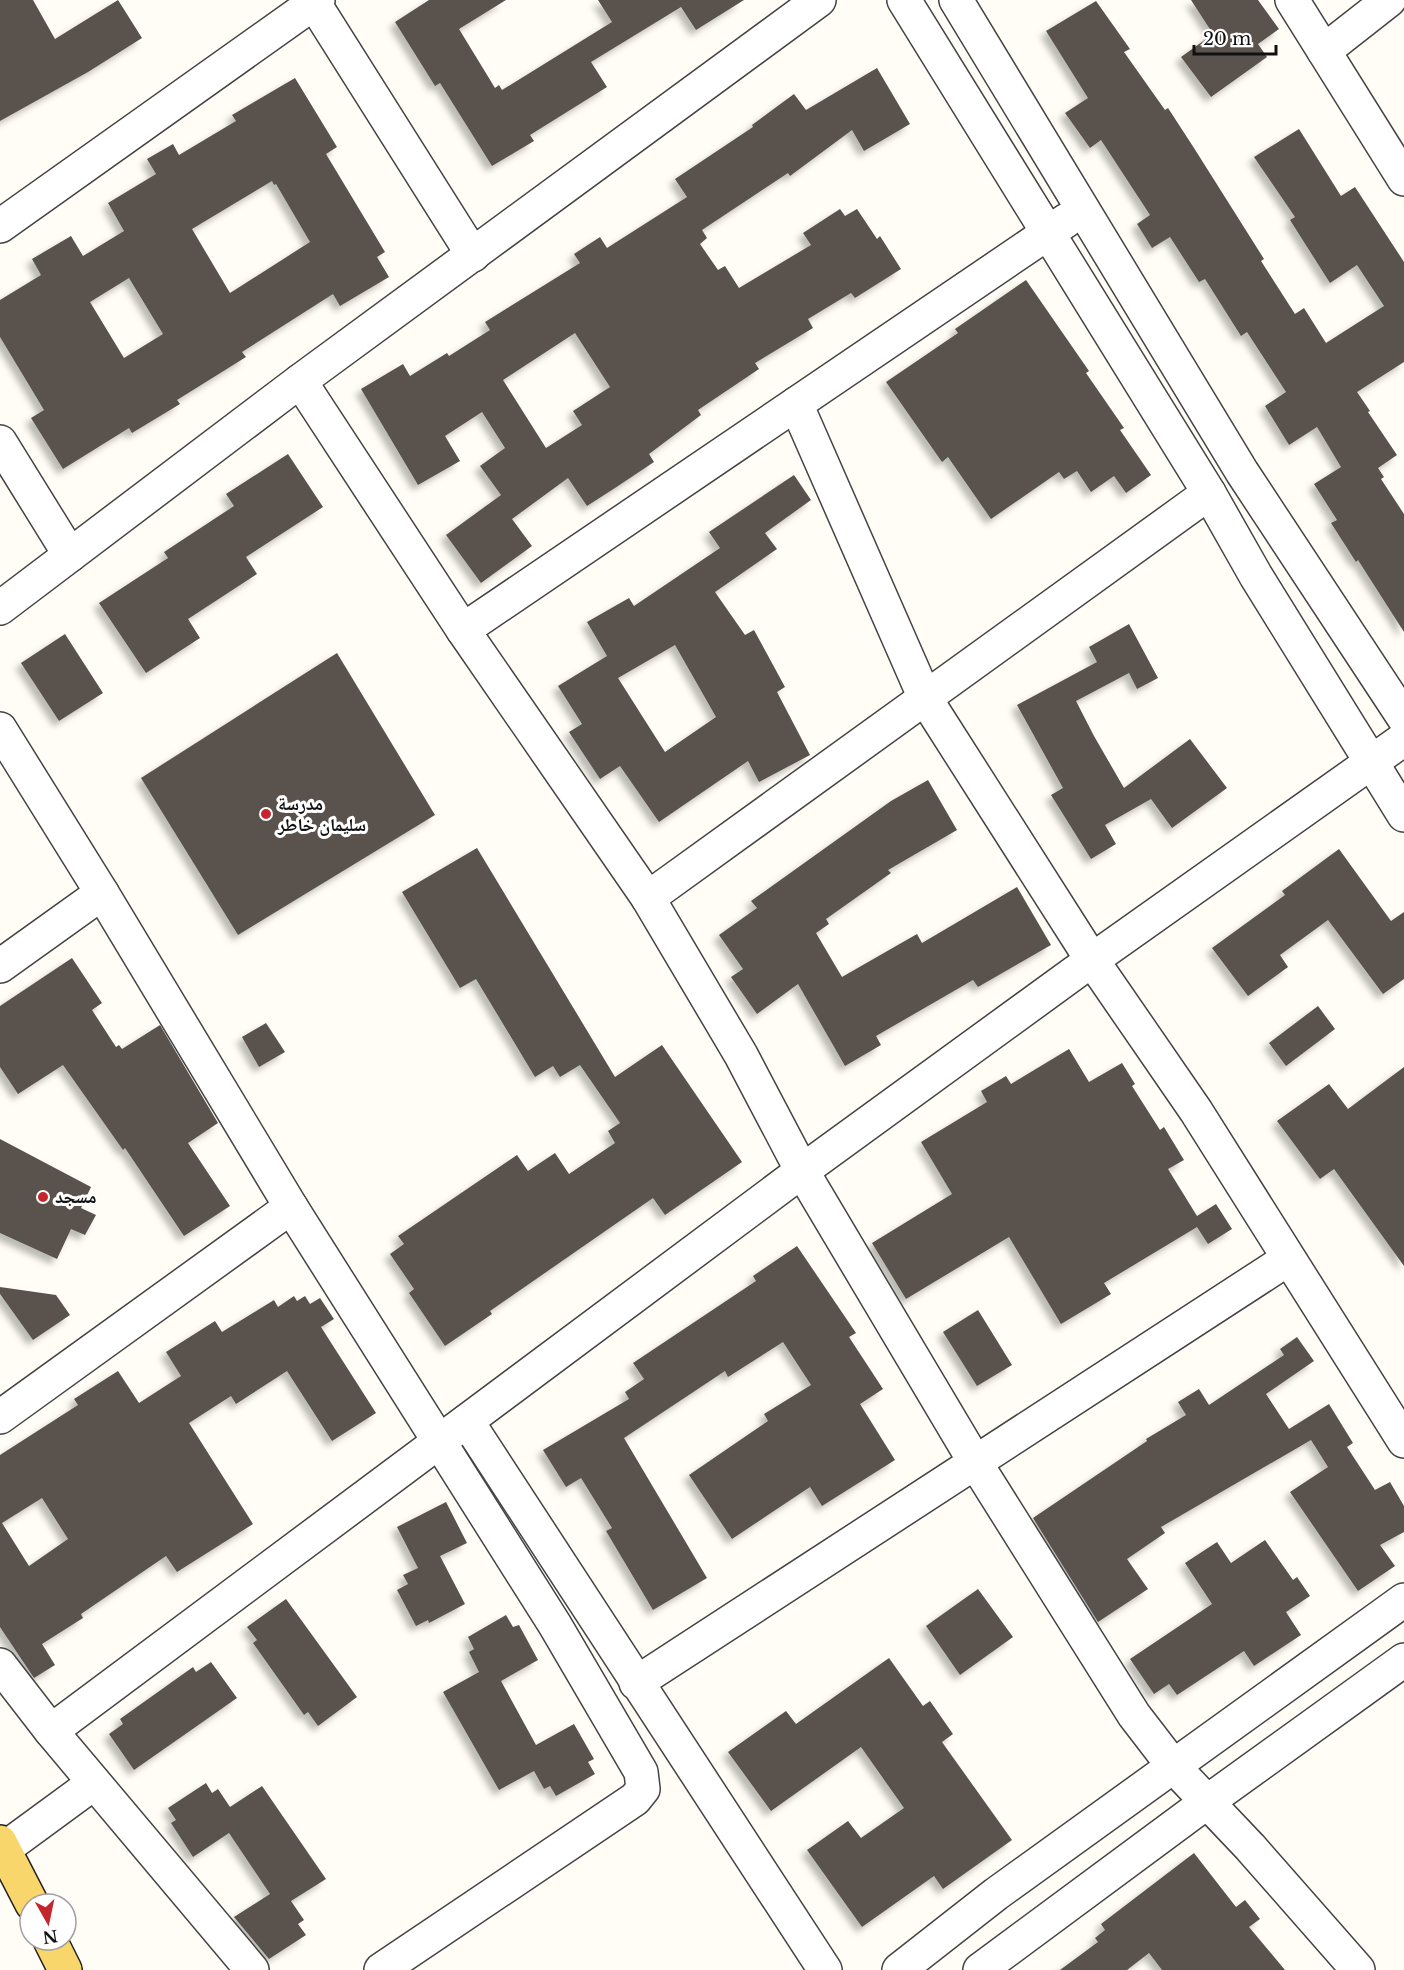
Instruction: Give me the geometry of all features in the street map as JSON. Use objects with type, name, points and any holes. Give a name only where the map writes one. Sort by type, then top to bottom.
[{"type":"main road","points":[[2,1846],[26,1892]]},
{"type":"main road","points":[[56,1952],[65,1970]]},
{"type":"street","points":[[0,608],[300,381],[819,0]]},
{"type":"street","points":[[904,0],[1209,493],[1256,576],[1404,815]]},
{"type":"street","points":[[956,0],[1242,472],[1404,718]]},
{"type":"street","points":[[1292,0],[1404,180]]},
{"type":"street","points":[[1324,51],[1389,0]]},
{"type":"street","points":[[0,226],[315,1],[473,255]]},
{"type":"street","points":[[463,630],[1083,209]]},
{"type":"street","points":[[300,381],[463,630],[648,898],[741,1055],[802,1171],[975,1462],[1134,1715],[1174,1767],[1358,1970]]},
{"type":"street","points":[[796,404],[926,698],[1092,960],[1196,1111],[1404,1441]]},
{"type":"street","points":[[0,442],[70,555]]},
{"type":"street","points":[[648,898],[1209,493]]},
{"type":"street","points":[[0,729],[102,893],[291,1207],[555,1625],[641,1772],[643,1789],[635,1799],[381,1970]]},
{"type":"street","points":[[51,1731],[802,1171],[1092,960],[1404,739]]},
{"type":"street","points":[[0,966],[102,893]]},
{"type":"street","points":[[5,1405],[291,1207]]},
{"type":"street","points":[[636,1683],[1288,1259]]},
{"type":"street","points":[[467,1421],[825,1970]]},
{"type":"street","points":[[913,1966],[996,1894],[1404,1600]]},
{"type":"street","points":[[980,1970],[1404,1660]]},
{"type":"street","points":[[0,1665],[51,1731],[252,1970]]},
{"type":"street","points":[[2,1846],[94,1783]]},
{"type":"building","points":[[0,0],[33,0],[55,39],[118,0],[142,38],[88,72],[0,121]]},
{"type":"building","points":[[429,0],[506,0],[459,29],[495,88],[499,85],[502,90],[612,22],[598,0],[744,0],[696,30],[681,7],[591,62],[607,87],[530,135],[534,141],[492,166],[440,83],[435,86],[395,22]]},
{"type":"building","points":[[1191,0],[1258,0],[1279,29],[1258,44],[1267,57],[1211,97],[1181,57],[1213,34]]},
{"type":"building","points":[[1096,1],[1130,49],[1124,52],[1165,110],[1168,108],[1194,148],[1264,259],[1261,261],[1295,314],[1304,308],[1326,343],[1384,306],[1357,265],[1330,283],[1290,220],[1295,217],[1254,157],[1299,129],[1341,196],[1355,187],[1404,262],[1404,362],[1357,392],[1397,455],[1378,468],[1384,477],[1381,479],[1404,514],[1404,632],[1358,560],[1356,562],[1331,523],[1337,520],[1314,484],[1341,467],[1317,427],[1289,445],[1265,406],[1286,392],[1247,332],[1241,336],[1205,279],[1199,282],[1170,237],[1152,248],[1137,224],[1150,215],[1101,140],[1090,148],[1065,113],[1088,98],[1046,31]]},
{"type":"building","points":[[877,68],[910,124],[864,151],[852,130],[790,176],[788,173],[702,230],[707,238],[700,244],[718,270],[725,266],[739,288],[811,245],[803,233],[840,209],[845,216],[857,209],[877,239],[880,236],[901,269],[855,298],[851,293],[808,319],[813,328],[755,363],[759,369],[698,410],[701,415],[649,454],[654,462],[587,506],[568,478],[512,519],[532,546],[481,583],[446,535],[501,495],[480,466],[505,448],[482,412],[445,436],[460,461],[418,485],[361,389],[403,364],[410,376],[447,353],[449,356],[490,330],[485,322],[580,263],[574,254],[600,237],[607,248],[687,197],[675,179],[753,127],[752,125],[794,94],[806,110]],"holes":[[[575,333],[610,387],[573,411],[582,425],[546,448],[503,380]]]},
{"type":"building","points":[[295,78],[337,147],[326,154],[385,252],[377,257],[389,277],[340,306],[333,294],[242,352],[246,357],[177,400],[180,404],[132,433],[129,428],[63,469],[31,418],[44,410],[0,337],[0,300],[41,275],[32,259],[71,236],[83,256],[124,231],[108,203],[156,174],[147,159],[173,144],[179,155],[236,121],[232,115]],"holes":[[[272,181],[274,185],[276,184],[310,242],[230,293],[192,229]],[[129,278],[163,334],[124,358],[90,302]]]},
{"type":"building","points":[[1026,280],[1089,371],[1086,373],[1124,428],[1120,430],[1151,475],[1126,493],[1114,476],[1091,492],[1077,471],[1064,479],[1059,472],[991,519],[948,457],[942,462],[886,382],[958,333],[955,329]]},
{"type":"building","points":[[288,454],[323,507],[246,557],[257,574],[188,619],[200,638],[146,673],[99,603],[168,558],[164,552],[234,506],[226,494]]},
{"type":"building","points":[[794,475],[811,500],[765,533],[777,549],[715,592],[745,635],[754,630],[785,687],[777,692],[810,755],[759,782],[748,761],[659,822],[620,766],[600,779],[569,732],[582,724],[558,686],[607,656],[587,622],[629,598],[634,606],[720,548],[709,532]],"holes":[[[675,645],[716,717],[665,752],[618,678]]]},
{"type":"building","points":[[1129,624],[1158,678],[1137,689],[1129,673],[1076,701],[1124,788],[1190,739],[1227,788],[1172,828],[1151,799],[1105,825],[1116,844],[1091,859],[1051,795],[1063,788],[1017,705],[1097,662],[1089,647]]},
{"type":"building","points":[[65,634],[103,693],[59,721],[21,663]]},
{"type":"building","points":[[337,653],[435,815],[238,935],[141,778]]},
{"type":"building","points":[[928,780],[957,830],[888,870],[891,873],[826,919],[829,924],[816,933],[842,977],[917,934],[922,943],[1017,887],[1051,945],[978,987],[973,980],[876,1036],[881,1045],[845,1066],[798,984],[757,1014],[731,977],[743,969],[719,935],[757,908],[751,901],[891,801]]},
{"type":"building","points":[[477,848],[615,1077],[662,1045],[742,1162],[665,1215],[653,1198],[490,1311],[492,1314],[445,1346],[409,1293],[414,1289],[390,1254],[404,1244],[398,1236],[517,1155],[528,1171],[555,1153],[569,1174],[615,1143],[608,1131],[620,1123],[580,1065],[560,1077],[553,1066],[535,1077],[476,979],[460,988],[402,892]]},
{"type":"building","points":[[1339,849],[1391,921],[1404,912],[1404,979],[1383,994],[1328,920],[1280,955],[1288,967],[1248,996],[1212,948],[1285,895],[1282,891]]},
{"type":"building","points":[[72,958],[102,1003],[92,1010],[116,1047],[119,1045],[122,1049],[160,1025],[218,1123],[188,1143],[230,1206],[184,1236],[125,1148],[123,1150],[63,1065],[18,1094],[0,1067],[0,1006]]},
{"type":"building","points":[[1318,1006],[1335,1029],[1286,1066],[1269,1043]]},
{"type":"building","points":[[266,1023],[285,1052],[259,1067],[242,1037]]},
{"type":"building","points":[[1069,1049],[1089,1082],[1122,1063],[1135,1084],[1132,1086],[1160,1130],[1164,1127],[1184,1160],[1168,1169],[1197,1216],[1216,1204],[1232,1229],[1208,1244],[1197,1227],[1104,1283],[1111,1294],[1061,1324],[1009,1237],[906,1299],[872,1243],[952,1194],[921,1142],[987,1102],[981,1091],[1006,1076],[1011,1084]]},
{"type":"building","points":[[1404,1067],[1404,1266],[1334,1169],[1320,1179],[1277,1121],[1329,1084],[1348,1109]]},
{"type":"building","name":"مسجد","points":[[0,1139],[91,1187],[81,1208],[96,1215],[85,1235],[71,1229],[57,1259],[0,1233]]},
{"type":"building","points":[[797,1246],[856,1333],[849,1337],[883,1389],[860,1404],[895,1460],[822,1506],[810,1487],[732,1539],[689,1475],[768,1421],[764,1414],[811,1385],[783,1342],[728,1377],[725,1371],[624,1438],[707,1578],[653,1610],[606,1531],[612,1528],[581,1478],[566,1487],[543,1450],[629,1399],[625,1392],[644,1379],[633,1363],[756,1281],[753,1276]]},
{"type":"building","points":[[0,1287],[56,1295],[70,1315],[33,1340],[0,1294]]},
{"type":"building","points":[[294,1296],[297,1301],[305,1296],[310,1304],[320,1298],[334,1319],[321,1327],[376,1413],[332,1441],[287,1371],[236,1404],[231,1396],[189,1423],[253,1524],[177,1572],[166,1556],[81,1614],[83,1618],[42,1644],[55,1665],[34,1678],[0,1627],[0,1455],[78,1405],[74,1399],[118,1371],[139,1403],[181,1376],[166,1352],[215,1321],[222,1332],[274,1300],[278,1307]],"holes":[[[42,1498],[68,1539],[29,1566],[2,1523]]]},
{"type":"building","points":[[978,1310],[1012,1365],[977,1386],[943,1332]]},
{"type":"building","points":[[1297,1337],[1314,1361],[1266,1394],[1289,1429],[1329,1404],[1353,1443],[1347,1447],[1375,1490],[1390,1482],[1404,1506],[1404,1532],[1380,1545],[1395,1566],[1358,1591],[1290,1492],[1328,1467],[1311,1440],[1161,1527],[1165,1533],[1127,1559],[1148,1589],[1098,1622],[1033,1518],[1147,1441],[1146,1439],[1186,1415],[1178,1402],[1199,1389],[1209,1405],[1284,1355],[1280,1349]]},
{"type":"building","points":[[446,1502],[467,1543],[440,1556],[465,1604],[429,1623],[428,1620],[416,1626],[397,1590],[408,1584],[403,1575],[418,1568],[397,1527]]},
{"type":"building","points":[[1265,1540],[1293,1580],[1297,1577],[1310,1596],[1286,1612],[1301,1635],[1254,1666],[1244,1651],[1177,1695],[1169,1684],[1154,1694],[1130,1659],[1212,1604],[1185,1563],[1217,1542],[1231,1563]]},
{"type":"building","points":[[978,1589],[1013,1637],[960,1675],[926,1626]]},
{"type":"building","points":[[286,1599],[357,1697],[318,1726],[308,1712],[304,1715],[253,1643],[257,1640],[247,1627]]},
{"type":"building","points":[[506,1615],[513,1627],[519,1625],[538,1660],[501,1681],[536,1745],[574,1724],[594,1759],[588,1762],[595,1774],[556,1796],[550,1786],[544,1789],[534,1771],[499,1790],[443,1692],[479,1672],[469,1652],[474,1649],[468,1637]]},
{"type":"building","points":[[889,1658],[923,1706],[930,1701],[953,1734],[942,1742],[1012,1840],[943,1889],[934,1876],[862,1927],[807,1850],[848,1821],[861,1838],[904,1808],[861,1747],[771,1811],[728,1752],[786,1711],[796,1724]]},
{"type":"building","points":[[211,1662],[237,1698],[134,1770],[109,1734],[123,1724],[120,1719],[193,1667],[196,1672]]},
{"type":"building","points":[[206,1783],[212,1793],[218,1789],[230,1807],[262,1786],[326,1879],[291,1901],[304,1920],[298,1924],[306,1935],[269,1959],[234,1917],[270,1894],[229,1833],[193,1857],[171,1823],[176,1820],[168,1808]]},
{"type":"building","points":[[1194,1853],[1236,1907],[1245,1900],[1260,1919],[1249,1927],[1285,1970],[1162,1970],[1149,1953],[1127,1970],[1060,1970],[1098,1942],[1095,1938],[1105,1930],[1101,1924]]},
{"type":"place","name":"مدرسة سليمان خاطر","points":[[266,814]]},
{"type":"place","name":"مسجد","points":[[43,1197]]}]
